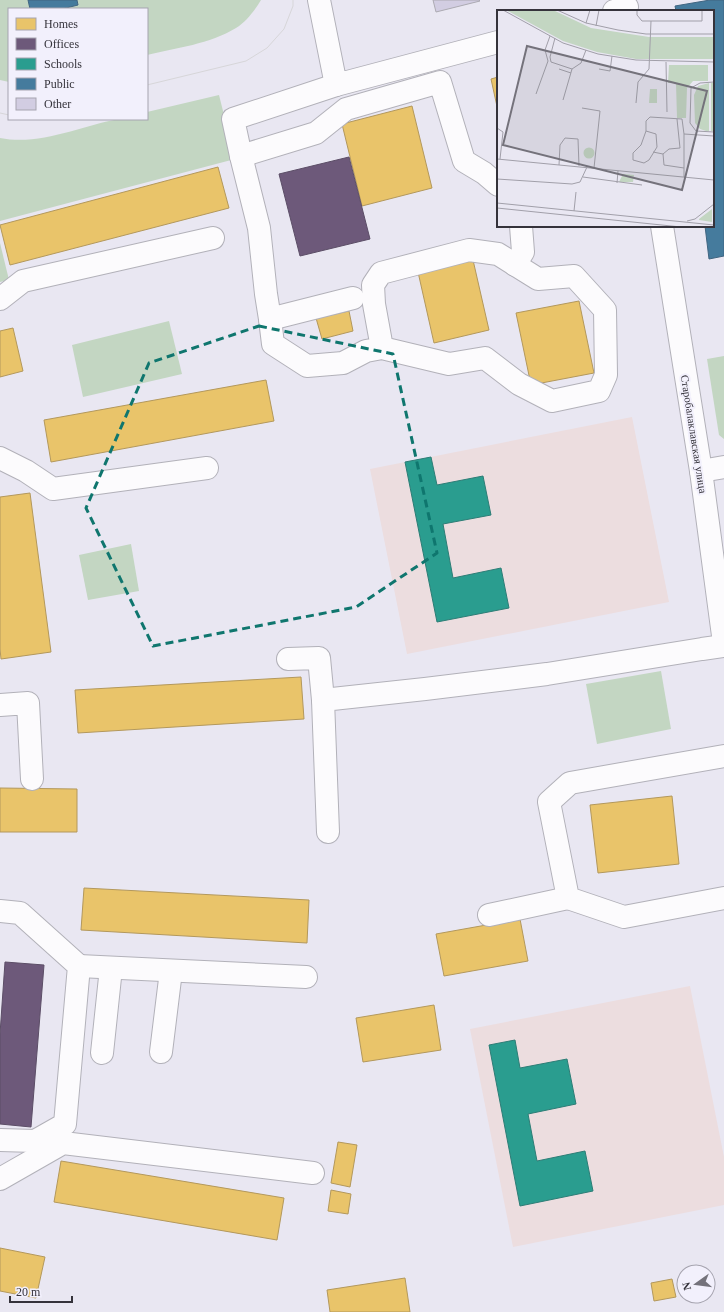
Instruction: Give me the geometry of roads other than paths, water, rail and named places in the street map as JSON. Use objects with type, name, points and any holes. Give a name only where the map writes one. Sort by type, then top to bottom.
[{"type":"street","points":[[319,0],[336,85]]},
{"type":"street","points":[[382,348],[374,304],[373,284],[381,273],[469,250],[498,254],[538,279],[574,276],[604,310],[606,375],[599,391],[552,401],[519,384],[485,358],[448,364],[382,348],[366,351],[343,363],[308,366],[273,344],[259,228],[233,119],[336,85],[497,42]]},
{"type":"street","points":[[241,156],[316,133],[346,109],[440,82],[464,161],[484,173],[497,184]]},
{"type":"street","points":[[515,265],[523,252],[521,227]]},
{"type":"street","name":"Старобалаклавская улица","points":[[662,227],[701,471],[724,643]]},
{"type":"street","points":[[0,299],[22,281],[213,238]]},
{"type":"street","points":[[270,319],[353,298]]},
{"type":"street","points":[[0,458],[26,471],[53,489],[207,468]]},
{"type":"street","points":[[701,471],[724,467]]},
{"type":"street","points":[[323,700],[547,674],[702,648],[724,646]]},
{"type":"street","points":[[288,659],[319,658],[323,700],[328,832]]},
{"type":"street","points":[[0,705],[28,703],[32,779]]},
{"type":"street","points":[[568,898],[549,802],[570,783],[724,756]]},
{"type":"street","points":[[489,915],[568,898],[624,917],[724,898]]},
{"type":"street","points":[[0,911],[20,913],[79,966],[306,977]]},
{"type":"street","points":[[0,1140],[35,1141],[65,1124],[79,966]]},
{"type":"street","points":[[102,1053],[111,968]]},
{"type":"street","points":[[161,1052],[171,971]]},
{"type":"street","points":[[0,1179],[63,1143],[313,1173]]},
{"type":"tram line","points":[[148,85],[246,61],[267,48],[284,29],[293,6],[293,0]]},
{"type":"tram line","points":[[0,113],[8,115]]}]
